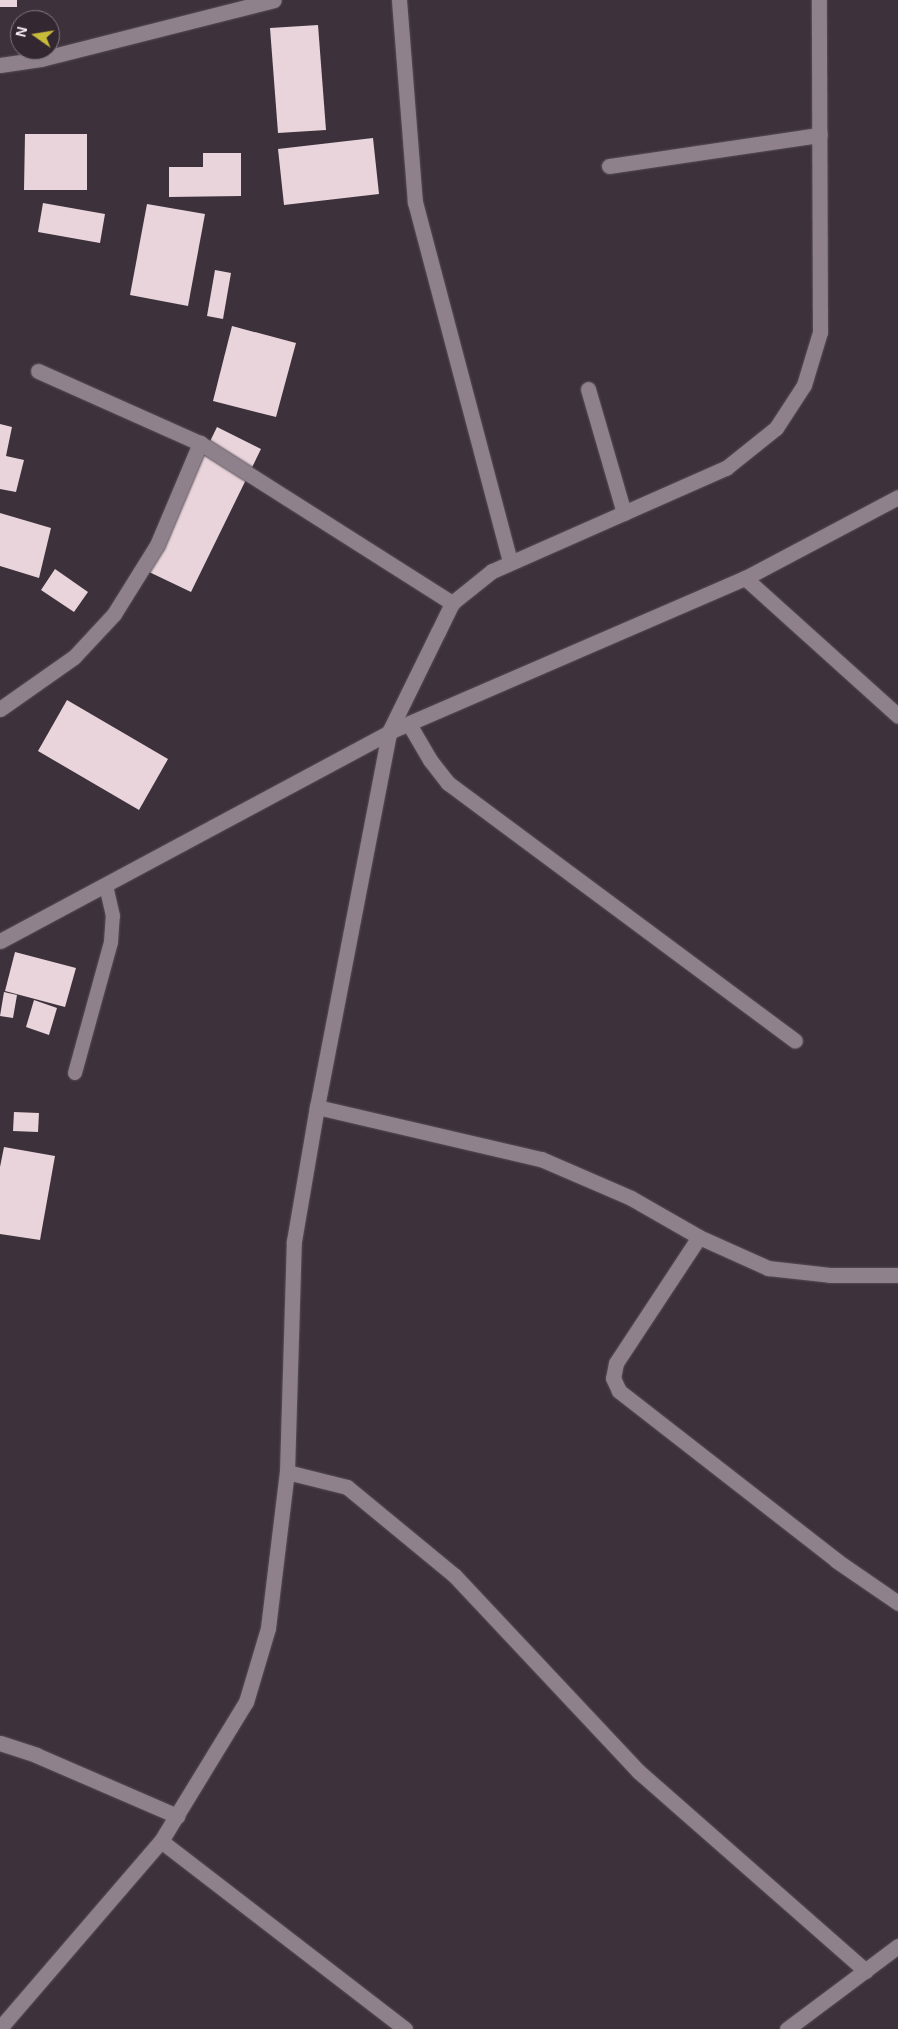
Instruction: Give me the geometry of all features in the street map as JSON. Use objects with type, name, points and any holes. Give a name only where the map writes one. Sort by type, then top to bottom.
[{"type":"street","points":[[0,65],[42,59],[236,6],[274,0]]},
{"type":"street","points":[[399,0],[416,202],[510,562]]},
{"type":"street","points":[[0,2028],[162,1841],[246,1702],[268,1628],[287,1472],[294,1241],[317,1106],[389,732],[452,603],[492,571],[510,562],[726,468],[776,428],[804,385],[820,332],[820,0]]},
{"type":"street","points":[[609,166],[820,135]]},
{"type":"street","points":[[38,371],[200,443],[452,603]]},
{"type":"street","points":[[588,389],[624,513]]},
{"type":"street","points":[[0,709],[74,657],[114,614],[158,545],[200,443]]},
{"type":"street","points":[[0,941],[106,886],[389,732],[745,578],[898,497]]},
{"type":"street","points":[[745,578],[898,716]]},
{"type":"street","points":[[409,724],[430,760],[448,783],[795,1041]]},
{"type":"street","points":[[317,1106],[541,1159],[631,1198],[699,1237],[768,1268],[830,1276],[898,1275]]},
{"type":"street","points":[[699,1237],[616,1363],[613,1378],[619,1391],[837,1560],[898,1603]]},
{"type":"street","points":[[287,1472],[348,1487],[455,1576],[638,1771],[866,1971]]},
{"type":"street","points":[[0,1743],[36,1755],[178,1816]]},
{"type":"street","points":[[162,1841],[405,2029]]},
{"type":"street","points":[[787,2029],[898,1946]]},
{"type":"lane","points":[[75,1073],[111,942],[113,916],[106,886]]},
{"type":"building","points":[[0,0],[17,0],[17,7],[0,7]]},
{"type":"building","points":[[318,25],[326,130],[278,133],[270,28]]},
{"type":"building","points":[[25,134],[87,134],[87,190],[24,190]]},
{"type":"building","points":[[373,138],[379,194],[284,205],[278,149]]},
{"type":"building","points":[[203,153],[241,153],[241,196],[169,197],[169,167],[203,167]]},
{"type":"building","points":[[43,203],[105,214],[100,243],[38,232]]},
{"type":"building","points":[[147,204],[205,214],[188,306],[130,295]]},
{"type":"building","points":[[215,270],[231,273],[223,319],[207,316]]},
{"type":"building","points":[[232,326],[296,343],[276,417],[213,401]]},
{"type":"building","points":[[0,424],[12,427],[6,456],[24,460],[16,492],[0,489]]},
{"type":"building","points":[[217,427],[261,449],[191,592],[147,571]]},
{"type":"building","points":[[0,513],[51,528],[39,578],[0,566]]},
{"type":"building","points":[[55,569],[88,592],[74,612],[41,590]]},
{"type":"building","points":[[67,700],[168,759],[139,810],[38,751]]},
{"type":"building","points":[[15,952],[76,968],[65,1007],[5,991]]},
{"type":"building","points":[[4,992],[17,995],[13,1018],[0,1016]]},
{"type":"building","points":[[34,1000],[57,1008],[49,1035],[26,1027]]},
{"type":"building","points":[[14,1112],[39,1113],[38,1132],[13,1131]]},
{"type":"building","points":[[4,1147],[55,1156],[40,1240],[0,1234],[0,1167]]}]
